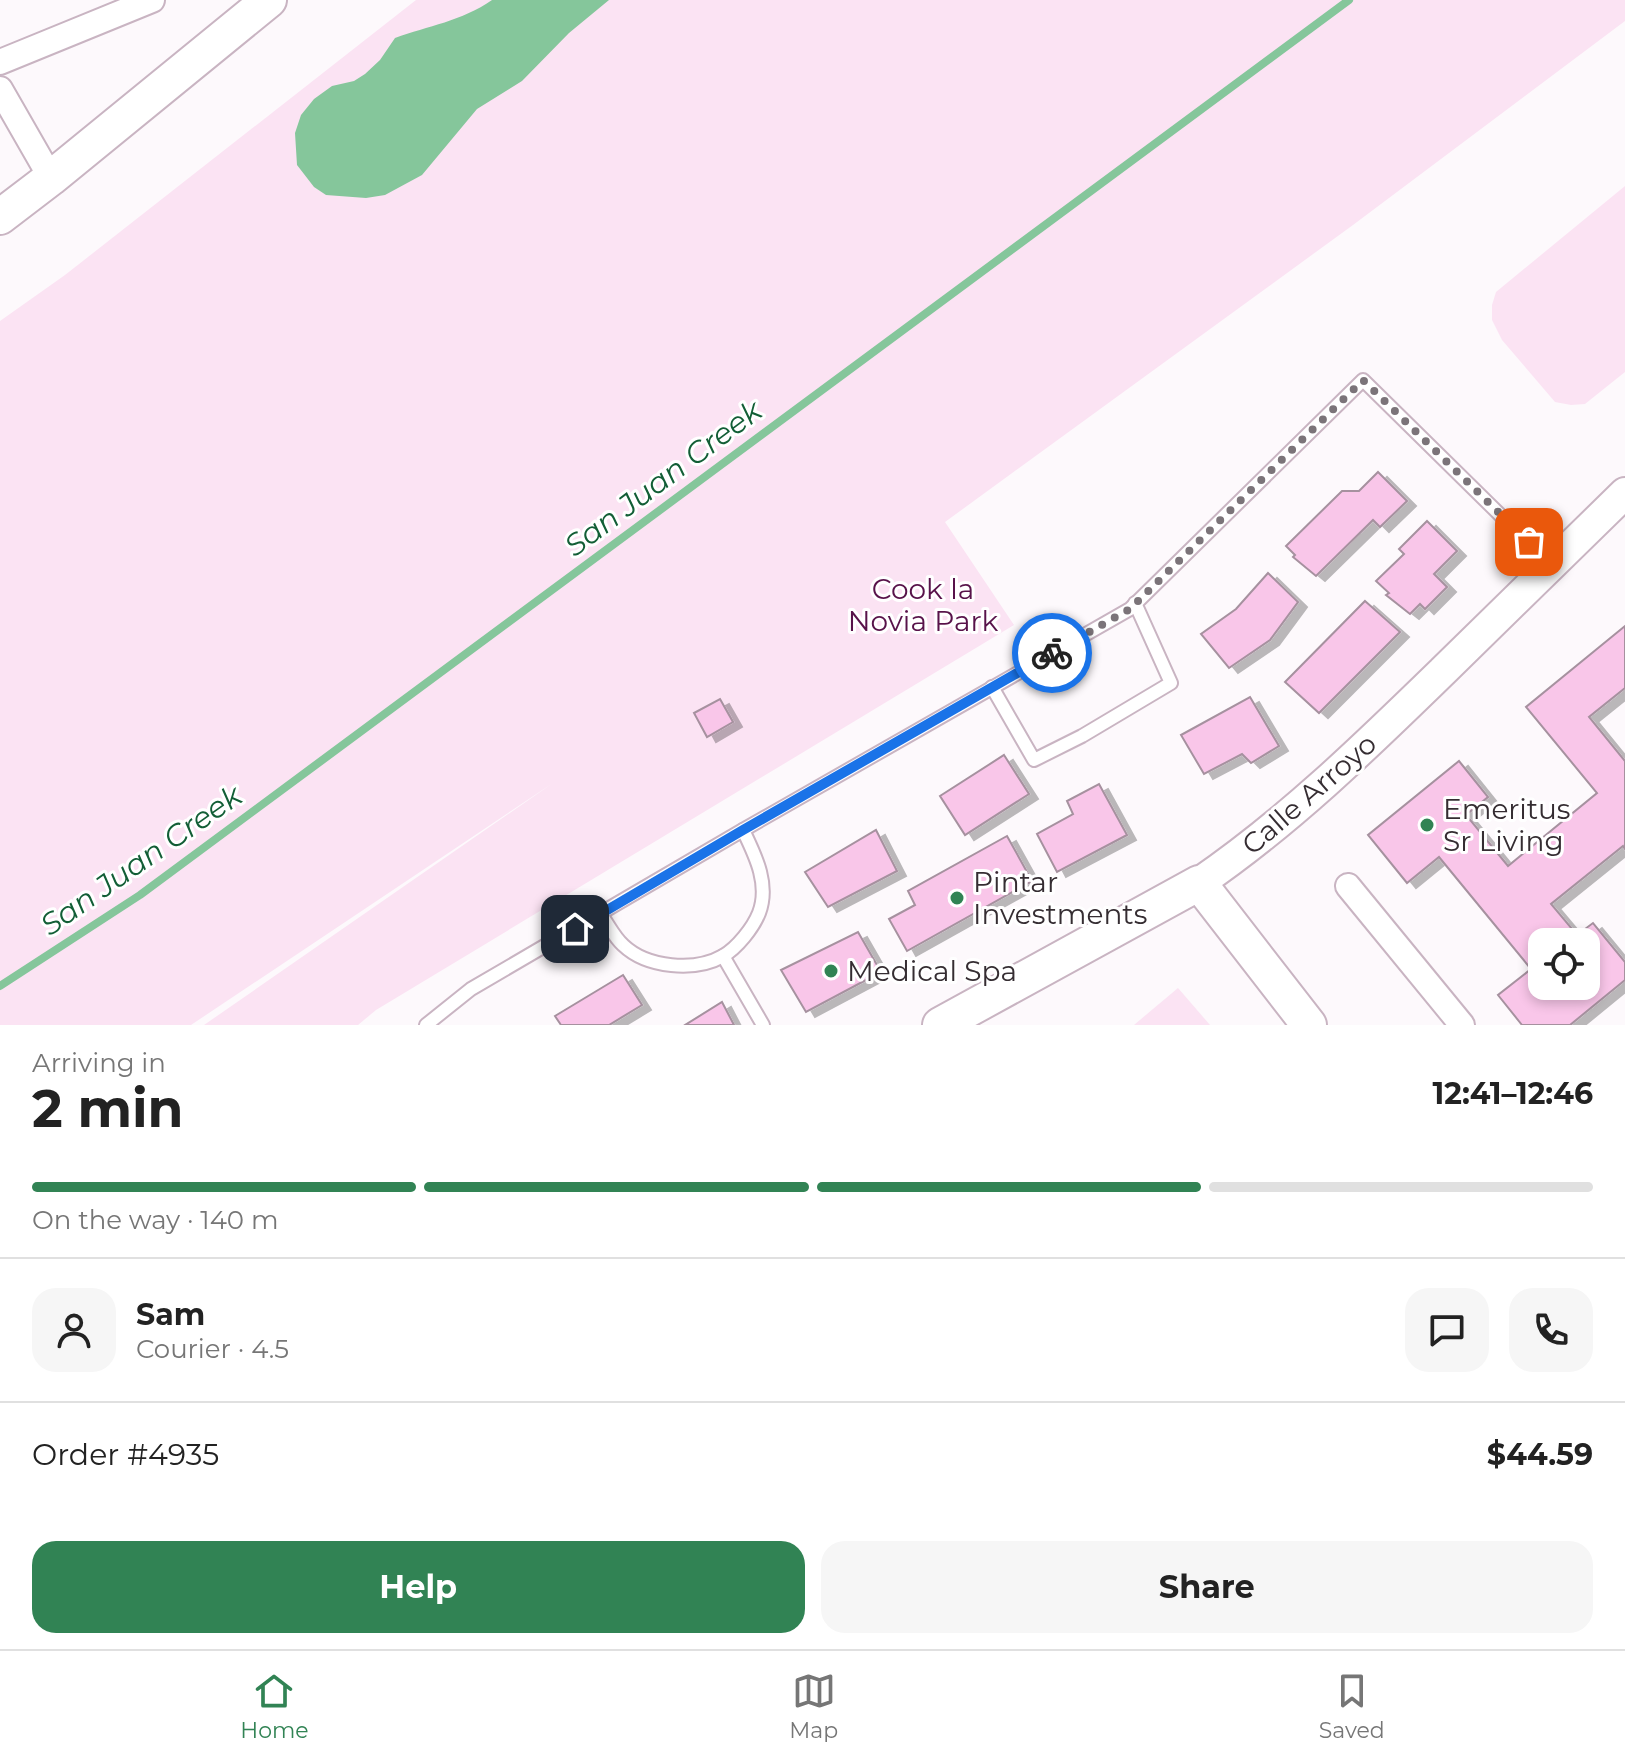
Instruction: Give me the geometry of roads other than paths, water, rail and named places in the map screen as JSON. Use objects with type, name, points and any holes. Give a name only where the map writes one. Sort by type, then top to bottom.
[{"type":"main road","points":[[0,217],[269,0]]},
{"type":"main road","points":[[1199,883],[1309,1025]]},
{"type":"main road","name":"Calle Arroyo","points":[[940,1025],[1199,883]]},
{"type":"street","points":[[0,62],[152,0]]},
{"type":"street","points":[[0,89],[51,178]]},
{"type":"street","name":"Calle Arroyo","points":[[1199,883],[1246,851],[1383,730],[1625,493]]},
{"type":"street","points":[[1348,886],[1462,1025]]},
{"type":"lane","points":[[426,1025],[471,989],[1135,603],[1363,380],[1551,565]]},
{"type":"lane","points":[[992,687],[1034,760],[1082,736],[1171,683],[1135,603]]},
{"type":"lane","points":[[601,915],[623,946],[645,958],[669,965],[691,965],[723,956],[746,934],[759,912],[762,888],[759,865],[743,830]]},
{"type":"lane","points":[[723,956],[763,1025]]},
{"type":"waterway","name":"San Juan Creek","points":[[0,986],[140,895],[1349,0]]},
{"type":"place","name":"Emeritus Sr Living","points":[[1427,825]]},
{"type":"place","name":"Pintar Investments","points":[[957,898]]},
{"type":"place","name":"Medical Spa","points":[[831,971]]},
{"type":"park label","name":"Cook la Novia Park","points":[[923,605]]}]
